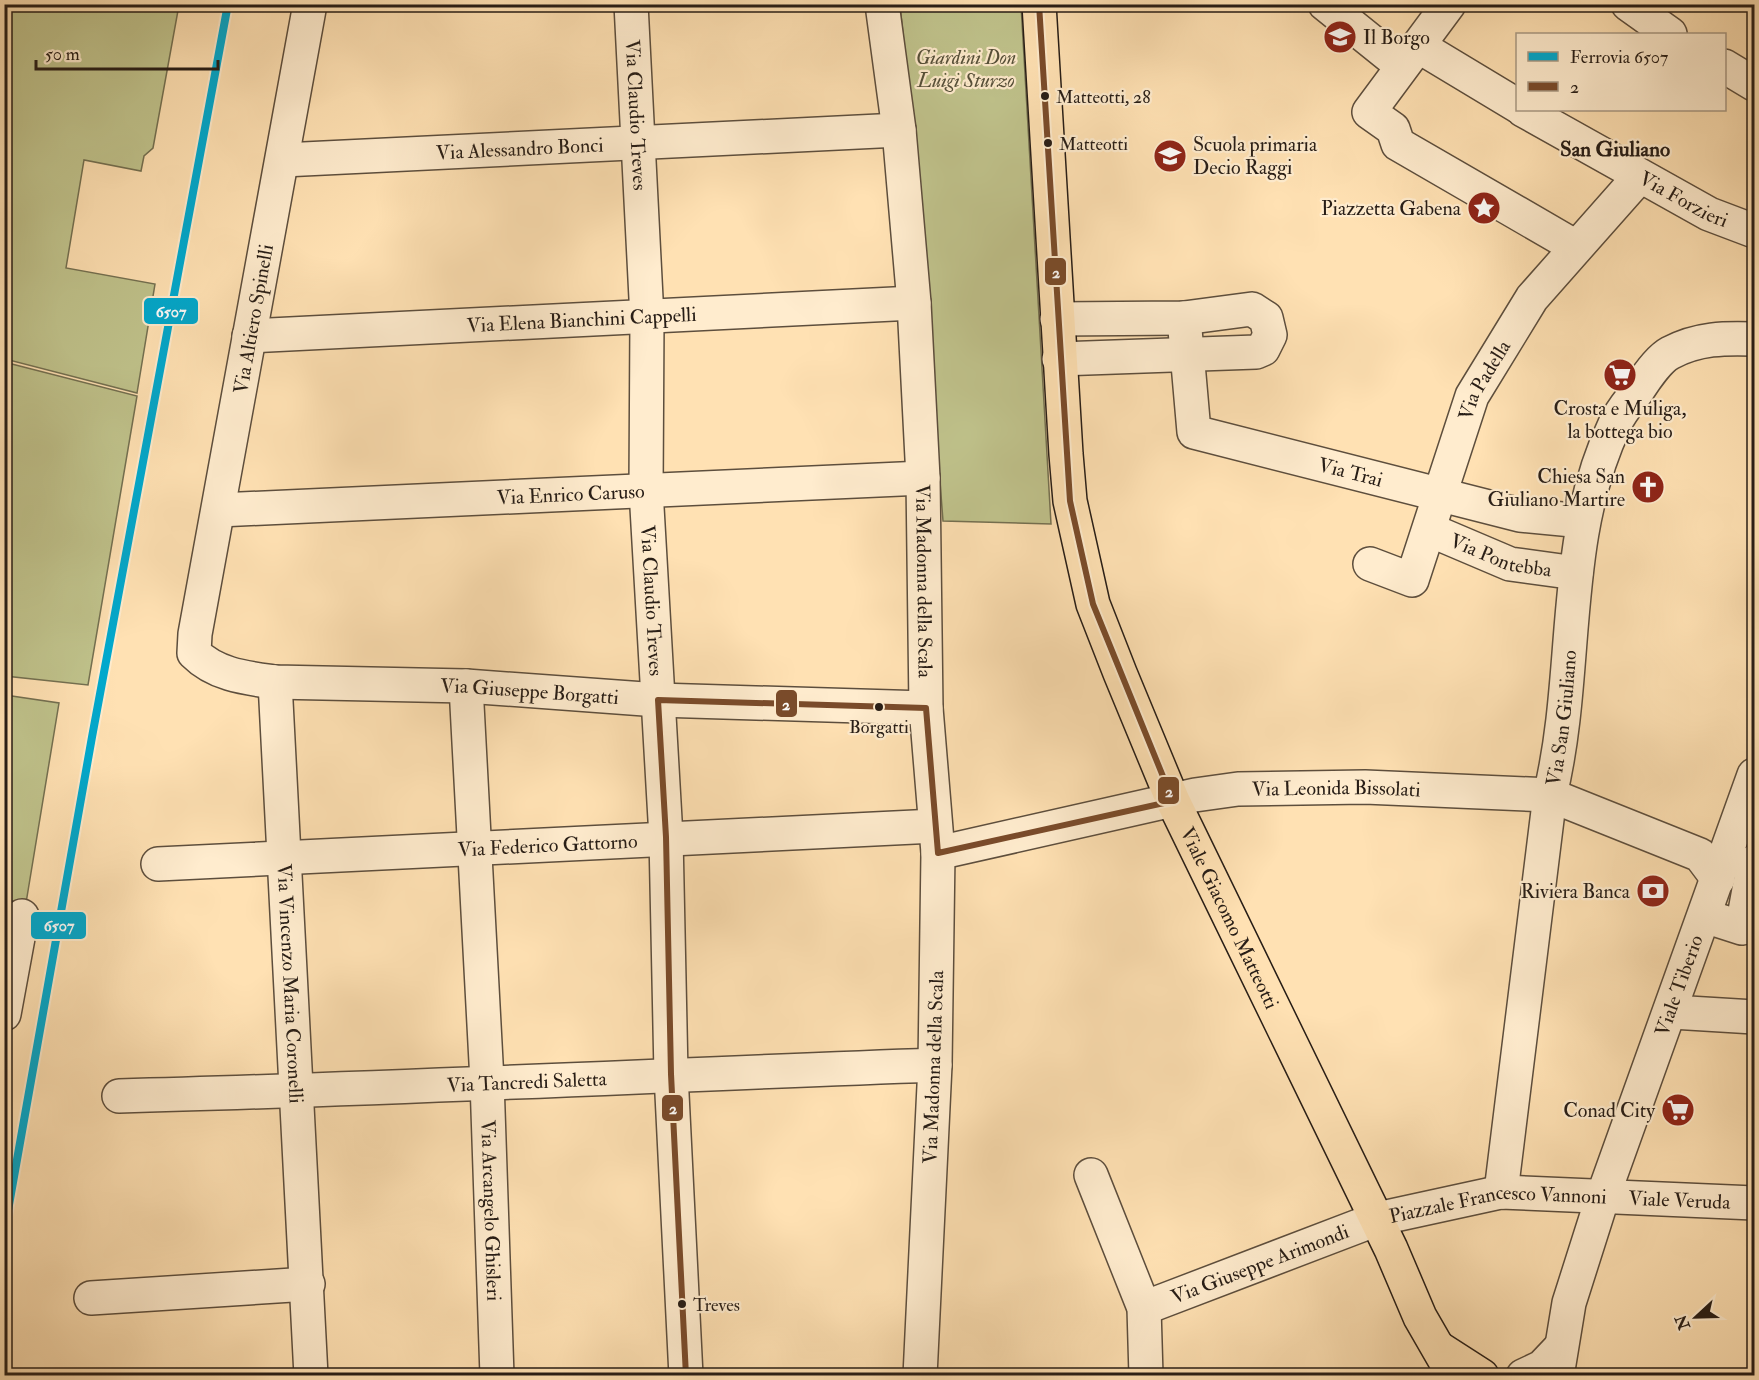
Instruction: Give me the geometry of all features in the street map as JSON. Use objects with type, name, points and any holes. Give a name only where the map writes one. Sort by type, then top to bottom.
[{"type":"main road","name":"Viale Giacomo Matteotti","points":[[1039,4],[1059,359],[1070,501],[1093,604],[1173,801],[1377,1219]]},
{"type":"main road","name":"Piazzale Francesco Vannoni","points":[[1377,1219],[1420,1317],[1454,1376]]},
{"type":"main road","name":"Piazzale Francesco Vannoni","points":[[1436,1346],[1482,1376]]},
{"type":"street","name":"Via Altiero Spinelli","points":[[195,634],[310,4]]},
{"type":"street","name":"Via Claudio Treves","points":[[631,4],[636,142],[647,318],[646,490],[666,837],[671,1074],[686,1376]]},
{"type":"street","name":"Via Madonna della Scala","points":[[882,4],[899,130],[914,303],[923,478],[927,708],[937,840],[935,1065],[920,1376]]},
{"type":"street","points":[[1324,4],[1411,57],[1516,105]]},
{"type":"street","points":[[1449,4],[1370,112],[1393,129],[1398,144],[1575,247]]},
{"type":"street","points":[[1628,4],[1669,33]]},
{"type":"street","points":[[1726,67],[1755,84]]},
{"type":"street","name":"Via Forzieri","points":[[1525,111],[1639,177],[1709,214],[1750,220]]},
{"type":"street","name":"Via Alessandro Bonci","points":[[283,160],[899,130]]},
{"type":"street","name":"Via Padella","points":[[1370,564],[1412,580],[1472,396],[1532,298],[1639,177]]},
{"type":"street","name":"Via Elena Bianchini Cappelli","points":[[249,336],[914,303]]},
{"type":"street","points":[[1057,320],[1185,318],[1252,309],[1266,318],[1270,334],[1263,348],[1256,352],[1059,359]]},
{"type":"street","name":"Via Trai","points":[[1185,318],[1194,432],[1520,515],[1583,522]]},
{"type":"street","name":"Via San Giuliano","points":[[1501,1192],[1550,795],[1561,750],[1576,573],[1591,484],[1615,422],[1669,353],[1715,337],[1755,339]]},
{"type":"street","name":"Via Enrico Caruso","points":[[219,510],[923,478]]},
{"type":"street","name":"Via Pontebba","points":[[1430,530],[1510,564],[1576,573]]},
{"type":"street","name":"Via Giuseppe Borgatti","points":[[195,634],[194,654],[207,666],[244,678],[275,682],[466,686],[658,700],[927,708]]},
{"type":"street","name":"Via Vincenzo Maria Coronelli","points":[[275,682],[286,859],[311,1376]]},
{"type":"street","name":"Via Arcangelo Ghisleri","points":[[466,686],[487,1081],[498,1376]]},
{"type":"street","name":"Viale Tiberio","points":[[1604,1196],[1672,1012],[1755,775]]},
{"type":"street","name":"Via Leonida Bissolati","points":[[937,840],[1238,789],[1365,787],[1550,795],[1700,855],[1718,879]]},
{"type":"street","name":"Via Federico Gattorno","points":[[158,864],[286,859],[666,837],[937,840]]},
{"type":"street","name":"Viale Tiberio","points":[[1714,919],[1742,928],[1755,862]]},
{"type":"street","points":[[4,1014],[22,916]]},
{"type":"street","points":[[1672,1012],[1755,1017]]},
{"type":"street","name":"Via Tancredi Saletta","points":[[119,1096],[935,1065]]},
{"type":"street","points":[[1091,1175],[1144,1308],[1146,1376]]},
{"type":"street","name":"Piazzale Francesco Vannoni","points":[[1377,1219],[1501,1192],[1604,1196],[1569,1303],[1559,1362],[1542,1366],[1523,1376]]},
{"type":"street","name":"Viale Veruda","points":[[1604,1196],[1755,1203]]},
{"type":"street","name":"Via Giuseppe Arimondi","points":[[1144,1308],[1377,1219]]},
{"type":"street","points":[[91,1298],[308,1284]]},
{"type":"green space","points":[[4,5],[179,5],[153,148],[144,156],[141,171],[84,160],[66,268],[155,284],[137,393],[5,359]]},
{"type":"green space","name":"Giardini Don Luigi Sturzo","points":[[900,5],[1021,5],[1051,524],[943,521],[914,139]]},
{"type":"green space","points":[[4,362],[137,396],[88,685],[5,676]]},
{"type":"green space","points":[[5,695],[59,703],[26,903],[5,900]]},
{"type":"rail line","name":"6507","points":[[4,1233],[92,737],[228,4]]},
{"type":"transit line","name":"2","points":[[686,1376],[671,1074],[666,837],[658,700],[926,708],[938,853],[1173,801],[1093,604],[1070,501],[1039,4]]},
{"type":"place","name":"Il Borgo","points":[[1340,37]]},
{"type":"place","name":"Matteotti, 28","points":[[1045,96]]},
{"type":"place","name":"Matteotti","points":[[1048,143]]},
{"type":"place","name":"Scuola primaria Decio Raggi","points":[[1170,156]]},
{"type":"place","name":"Piazzetta Gabena","points":[[1484,208]]},
{"type":"place","name":"Crosta e Muliga, la bottega bio","points":[[1620,375]]},
{"type":"place","name":"Chiesa San Giuliano Martire","points":[[1648,487]]},
{"type":"place","name":"Borgatti","points":[[879,707]]},
{"type":"place","name":"Riviera Banca","points":[[1653,891]]},
{"type":"place","name":"Conad City","points":[[1678,1110]]},
{"type":"place","name":"Treves","points":[[682,1304]]},
{"type":"district","name":"San Giuliano","points":[[1615,149]]}]
